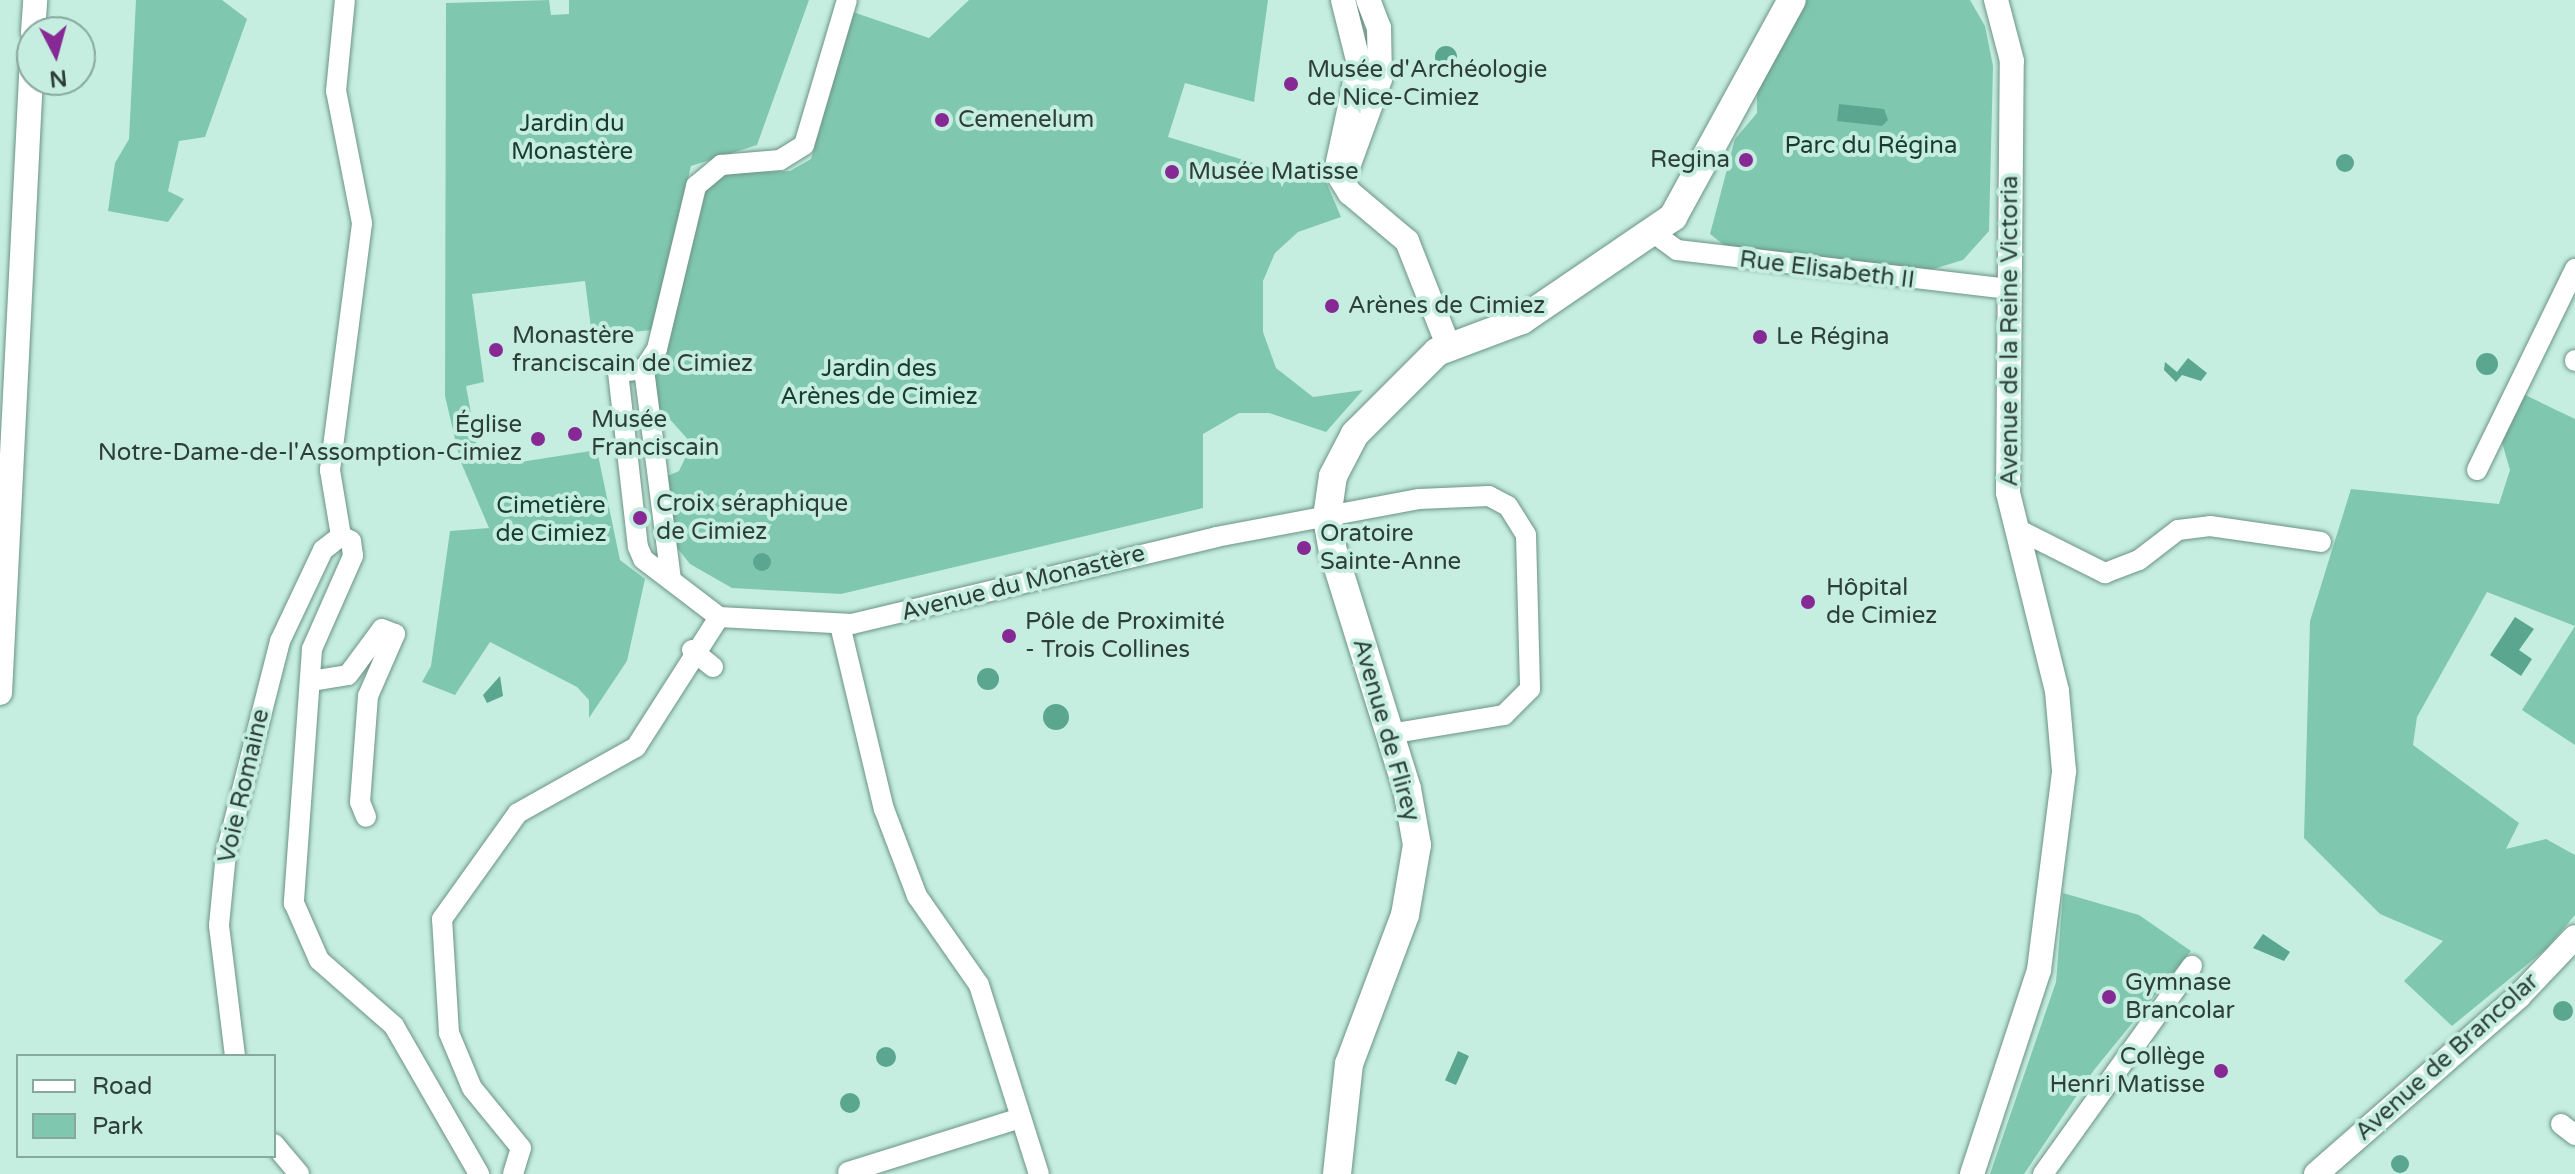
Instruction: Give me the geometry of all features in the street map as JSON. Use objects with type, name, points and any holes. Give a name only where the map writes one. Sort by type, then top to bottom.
[{"type":"main road","points":[[1327,517],[1333,476],[1355,434],[1448,345],[1522,320],[1655,234],[1687,201],[1733,97],[1792,0]]},
{"type":"main road","name":"Avenue de Flirey","points":[[1327,517],[1415,828],[1415,870],[1405,915],[1352,1050],[1337,1174]]},
{"type":"street","points":[[345,0],[336,91],[362,223],[330,470],[341,536],[351,541],[353,556],[317,630],[292,879],[298,917],[319,960],[394,1026],[479,1174]]},
{"type":"street","points":[[513,1174],[521,1148],[472,1088],[449,1033],[442,919],[518,813],[636,747],[692,650],[719,617],[643,559],[635,526],[618,372],[644,369],[657,349],[696,186],[721,165],[795,156],[804,145],[847,0]]},
{"type":"street","points":[[1343,0],[1359,64],[1335,157],[1350,193],[1407,241],[1448,345]]},
{"type":"street","points":[[1350,193],[1348,161],[1377,101],[1382,61],[1368,0]]},
{"type":"street","name":"Avenue de la Reine Victoria","points":[[1972,1174],[2039,970],[2064,771],[2057,691],[2015,528],[2004,447],[2012,61],[1996,0]]},
{"type":"street","points":[[0,693],[10,300],[28,96]]},
{"type":"street","name":"Rue Elisabeth II","points":[[1655,234],[1677,250],[2007,289]]},
{"type":"street","points":[[2477,470],[2575,269]]},
{"type":"street","name":"Avenue du Monastère","points":[[719,617],[840,625],[1174,546],[1327,517],[1472,493],[1508,506],[1526,535],[1530,689],[1520,705],[1504,715],[1389,734]]},
{"type":"street","points":[[2015,528],[2105,573],[2139,560],[2178,530],[2210,526],[2321,542]]},
{"type":"street","name":"Voie Romaine","points":[[235,1054],[219,925],[226,853],[280,641],[323,550],[341,536]]},
{"type":"street","points":[[840,625],[884,809],[917,896],[979,985],[1039,1174]]},
{"type":"street","points":[[311,681],[348,675],[382,629],[395,634],[368,696],[360,789],[366,817]]},
{"type":"street","points":[[692,650],[713,667]]},
{"type":"street","name":"Avenue de Brancolar","points":[[2316,1174],[2519,996],[2575,937]]},
{"type":"street","points":[[2043,1174],[2192,966]]},
{"type":"street","points":[[848,1172],[1020,1118]]},
{"type":"street","points":[[276,1146],[299,1174]]},
{"type":"green space","points":[[136,0],[222,0],[247,19],[205,137],[179,141],[168,191],[184,199],[168,222],[108,211],[115,163],[129,139]]},
{"type":"green space","name":"Jardin du Monastère","points":[[549,0],[551,15],[569,14],[569,0],[809,0],[757,145],[691,166],[652,330],[592,336],[585,281],[472,294],[484,382],[466,386],[478,451],[512,456],[514,463],[597,450],[620,560],[645,579],[627,661],[589,718],[589,700],[577,687],[490,642],[455,695],[422,682],[431,666],[450,531],[489,528],[460,460],[445,396],[446,3]]},
{"type":"green space","name":"Jardin des Arènes de Cimiez","points":[[969,0],[1268,0],[1254,102],[1185,83],[1168,137],[1303,178],[1322,172],[1341,217],[1298,232],[1275,253],[1263,281],[1263,332],[1276,368],[1313,397],[1363,390],[1326,432],[1269,413],[1239,413],[1203,434],[1203,508],[841,594],[732,588],[690,564],[671,540],[665,477],[679,471],[692,444],[657,405],[654,375],[705,185],[729,173],[790,171],[811,159],[853,12],[929,38]]},
{"type":"green space","name":"Parc du Régina","points":[[1803,0],[1970,0],[1985,26],[1993,66],[1989,231],[1963,260],[1930,270],[1802,260],[1724,245],[1710,234],[1735,139],[1757,113],[1757,68]]},
{"type":"green space","points":[[2519,392],[2575,419],[2575,626],[2487,592],[2417,717],[2413,745],[2519,823],[2506,849],[2546,839],[2575,855],[2575,915],[2546,949],[2452,1026],[2404,981],[2443,941],[2380,914],[2304,838],[2310,621],[2351,489],[2499,504],[2510,470],[2501,439]]},
{"type":"green space","points":[[2575,626],[2575,745],[2522,710]]},
{"type":"green space","points":[[2063,893],[2139,915],[2191,951],[2094,1070],[2024,1174],[1990,1174],[2056,982]]},
{"type":"shaded area","points":[[1446,46],[1454,49],[1457,57],[1454,65],[1446,68],[1438,65],[1435,57],[1438,49]]},
{"type":"shaded area","points":[[1839,104],[1884,109],[1888,120],[1882,126],[1837,121]]},
{"type":"shaded area","points":[[2341,154],[2349,154],[2354,163],[2352,170],[2341,172],[2336,167],[2336,159]]},
{"type":"shaded area","points":[[2487,353],[2495,356],[2498,364],[2495,372],[2487,375],[2479,372],[2476,364],[2479,356]]},
{"type":"shaded area","points":[[2188,358],[2207,373],[2201,381],[2182,375],[2176,382],[2164,370],[2165,362],[2177,372]]},
{"type":"shaded area","points":[[758,553],[766,553],[771,562],[769,569],[758,571],[753,566],[753,558]]},
{"type":"shaded area","points":[[2515,617],[2534,629],[2519,650],[2532,659],[2521,676],[2490,655]]},
{"type":"shaded area","points":[[988,668],[996,671],[999,679],[996,687],[988,690],[980,687],[977,679],[980,671]]},
{"type":"shaded area","points":[[500,676],[503,696],[487,703],[483,695]]},
{"type":"shaded area","points":[[1056,704],[1065,708],[1069,717],[1065,726],[1056,730],[1047,726],[1043,717],[1047,708]]},
{"type":"shaded area","points":[[2263,934],[2290,952],[2284,961],[2253,948]]},
{"type":"shaded area","points":[[2563,1001],[2570,1004],[2573,1011],[2570,1018],[2563,1021],[2556,1018],[2553,1011],[2556,1004]]},
{"type":"shaded area","points":[[886,1047],[893,1050],[896,1057],[893,1064],[886,1067],[879,1064],[876,1057],[879,1050]]},
{"type":"shaded area","points":[[1458,1051],[1469,1056],[1456,1085],[1445,1080]]},
{"type":"shaded area","points":[[850,1093],[857,1096],[860,1103],[857,1110],[850,1113],[843,1110],[840,1103],[843,1096]]},
{"type":"shaded area","points":[[2396,1155],[2404,1155],[2409,1164],[2407,1171],[2396,1173],[2391,1168],[2391,1160]]},
{"type":"place","name":"Musée d'Archéologie de Nice-Cimiez","points":[[1291,84]]},
{"type":"place","name":"Cemenelum","points":[[942,120]]},
{"type":"place","name":"Regina","points":[[1746,160]]},
{"type":"place","name":"Musée Matisse","points":[[1172,172]]},
{"type":"place","name":"Arènes de Cimiez","points":[[1332,306]]},
{"type":"place","name":"Le Régina","points":[[1760,337]]},
{"type":"place","name":"Monastère franciscain de Cimiez","points":[[496,350]]},
{"type":"place","name":"Musée Franciscain","points":[[575,434]]},
{"type":"place","name":"Église Notre-Dame-de-l'Assomption-Cimiez","points":[[538,439]]},
{"type":"place","name":"Croix séraphique de Cimiez","points":[[640,518]]},
{"type":"place","name":"Oratoire Sainte-Anne","points":[[1304,548]]},
{"type":"place","name":"Hôpital de Cimiez","points":[[1808,602]]},
{"type":"place","name":"Pôle de Proximité - Trois Collines","points":[[1009,636]]},
{"type":"place","name":"Gymnase Brancolar","points":[[2109,997]]},
{"type":"place","name":"Collège Henri Matisse","points":[[2221,1071]]},
{"type":"park label","name":"Cimetière de Cimiez","points":[[551,520]]}]
